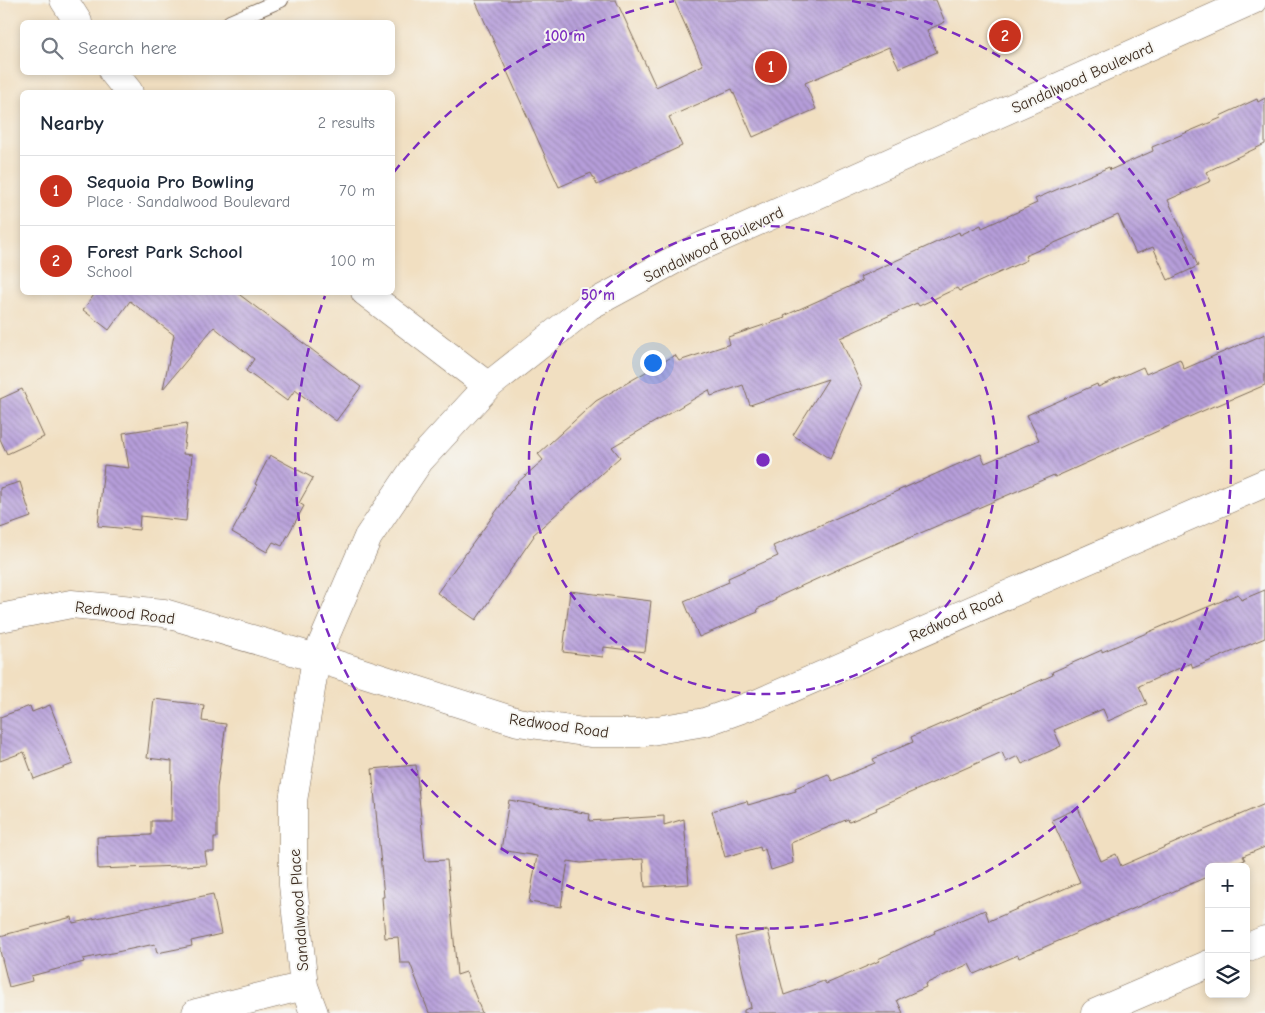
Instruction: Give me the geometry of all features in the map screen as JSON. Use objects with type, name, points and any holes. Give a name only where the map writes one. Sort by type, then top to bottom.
[{"type":"street","points":[[64,0],[77,20]]},
{"type":"street","name":"Sandalwood Boulevard","points":[[316,658],[368,537],[420,460],[488,386],[589,306],[688,252],[1254,0]]},
{"type":"street","points":[[369,295],[488,386]]},
{"type":"street","name":"Redwood Road","points":[[0,618],[71,604],[164,613],[316,658],[518,722],[590,733],[639,733],[705,722],[758,703],[1265,483]]},
{"type":"street","name":"Sandalwood Place","points":[[314,1013],[304,986],[293,884],[293,801],[316,658]]},
{"type":"street","points":[[1250,946],[1265,940]]},
{"type":"street","points":[[1095,1013],[1205,966]]},
{"type":"street","points":[[196,1013],[304,986]]},
{"type":"lane","points":[[235,20],[281,0]]},
{"type":"building","points":[[475,0],[616,0],[656,87],[703,65],[674,0],[936,0],[945,22],[927,30],[937,52],[899,68],[889,47],[805,83],[816,109],[753,137],[732,89],[669,117],[682,146],[597,185],[591,173],[559,187]]},
{"type":"building","points":[[1265,98],[1265,144],[1206,172],[1211,181],[1168,200],[1198,266],[1168,280],[1153,247],[1136,254],[1118,215],[1025,256],[1027,260],[959,291],[957,288],[919,306],[917,303],[840,338],[862,387],[830,459],[793,435],[828,379],[750,405],[743,385],[711,396],[709,390],[612,447],[620,457],[533,535],[476,620],[437,593],[516,484],[543,460],[538,454],[596,401],[675,355],[679,361],[730,344],[728,337],[785,318],[784,316],[862,281],[860,277],[959,232],[960,235],[981,225],[982,228],[1037,203],[1035,199],[1109,167],[1110,170],[1153,151],[1152,147],[1221,118],[1220,116],[1257,99],[1258,102]]},
{"type":"building","points":[[94,295],[240,295],[361,387],[336,421],[295,390],[287,401],[246,371],[254,359],[214,327],[163,389],[174,335],[130,301],[109,330],[83,310]]},
{"type":"building","points":[[1265,334],[1265,385],[863,558],[775,598],[776,600],[757,609],[758,612],[699,637],[684,601],[729,582],[728,578],[778,556],[773,546],[981,454],[985,463],[1039,440],[1027,415],[1097,384],[1098,387],[1143,367],[1146,374],[1180,359],[1184,369]]},
{"type":"building","points":[[22,389],[44,437],[7,454],[0,439],[0,399]]},
{"type":"building","points":[[187,423],[183,454],[192,455],[186,521],[140,516],[139,530],[98,526],[104,465],[129,468],[123,433]]},
{"type":"building","points":[[270,455],[313,478],[299,503],[304,506],[282,546],[273,542],[267,552],[232,532],[257,485],[255,484]]},
{"type":"building","points":[[20,482],[31,517],[0,528],[0,488]]},
{"type":"building","points":[[1265,590],[1265,638],[1193,668],[1191,663],[1139,686],[1147,704],[1108,721],[1103,709],[1054,730],[1061,746],[1022,764],[1018,756],[1006,762],[1002,752],[876,808],[877,810],[849,822],[848,819],[791,843],[793,863],[771,870],[765,849],[761,851],[760,847],[725,857],[712,811],[747,801],[748,805],[796,791],[795,788],[828,774],[832,781],[875,763],[873,759],[913,742],[911,737],[1053,675],[1052,672],[1238,594],[1241,600]]},
{"type":"building","points":[[570,591],[651,601],[645,652],[604,647],[603,657],[563,652]]},
{"type":"building","points":[[154,699],[204,705],[202,721],[226,724],[217,788],[217,838],[214,838],[214,852],[205,852],[207,865],[98,869],[97,837],[151,835],[151,821],[171,821],[172,761],[147,758]]},
{"type":"building","points":[[50,705],[73,764],[34,779],[24,752],[0,761],[0,717],[30,706],[32,712]]},
{"type":"building","points":[[416,765],[425,861],[447,860],[457,975],[466,972],[482,1013],[429,1013],[410,963],[400,963],[398,937],[385,938],[382,897],[384,897],[372,769]]},
{"type":"building","points":[[509,800],[590,814],[589,821],[664,816],[664,825],[684,819],[689,884],[645,887],[643,859],[581,863],[568,861],[561,907],[529,902],[537,856],[501,850]]},
{"type":"building","points":[[1265,804],[1265,847],[1243,856],[1245,860],[1238,863],[1205,863],[1205,878],[1019,958],[1018,955],[974,974],[969,964],[925,984],[926,987],[897,1000],[903,1013],[744,1013],[744,1010],[751,1007],[735,937],[768,930],[784,995],[824,981],[826,984],[879,961],[878,959],[935,933],[934,931],[985,910],[989,921],[1080,882],[1052,820],[1078,808],[1101,861],[1116,854],[1121,866]]},
{"type":"building","points":[[213,894],[221,934],[191,941],[192,946],[157,953],[155,944],[83,959],[84,962],[31,976],[32,981],[9,987],[0,951],[0,936],[72,917],[73,923]]},
{"type":"place","name":"Forest Park School","points":[[1005,36]]},
{"type":"place","name":"Sequoia Pro Bowling","points":[[771,67]]}]
